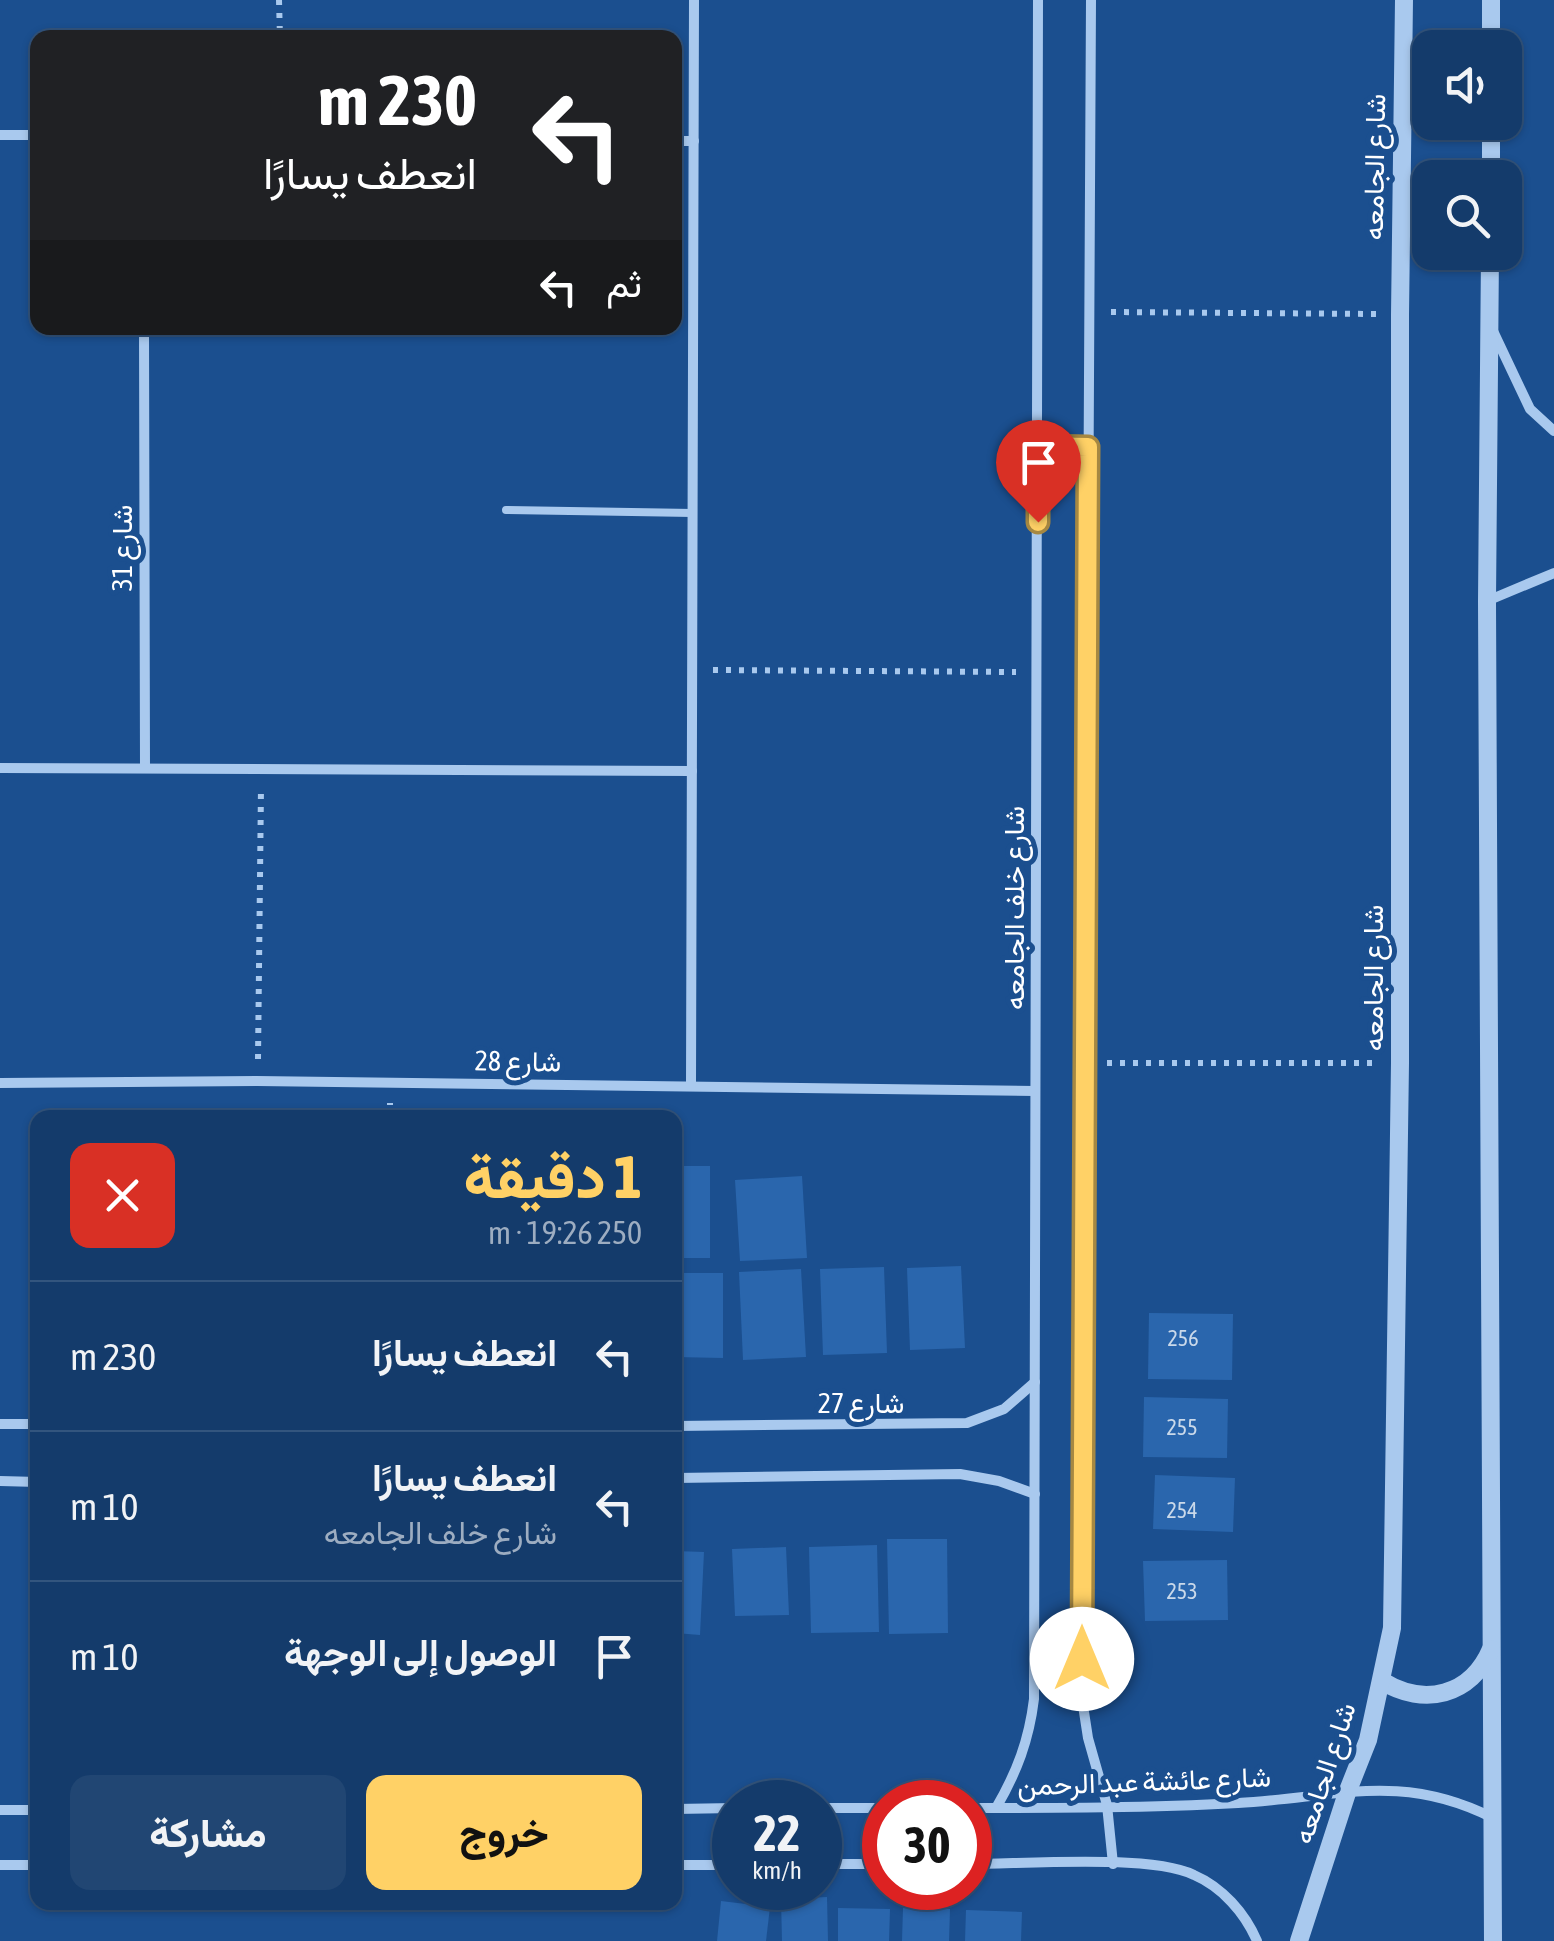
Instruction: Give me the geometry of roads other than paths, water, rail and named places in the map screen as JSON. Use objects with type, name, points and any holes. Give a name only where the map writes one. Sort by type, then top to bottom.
[{"type":"street","points":[[691,1086],[694,0]]},
{"type":"street","name":"شارع خلف الجامعه","points":[[996,1808],[1017,1772],[1030,1736],[1034,1699],[1038,0]]},
{"type":"street","points":[[1091,0],[1082,1699],[1088,1738],[1107,1805],[1113,1864]]},
{"type":"street","name":"شارع الجامعه","points":[[1298,1941],[1368,1740],[1392,1628],[1400,1062],[1404,0]]},
{"type":"street","points":[[1491,0],[1491,30]]},
{"type":"street","points":[[0,135],[30,135]]},
{"type":"street","points":[[682,140],[694,141]]},
{"type":"street","points":[[1490,270],[1487,601],[1493,1941]]},
{"type":"street","points":[[1490,325],[1530,409],[1554,431]]},
{"type":"street","name":"شارع 31","points":[[144,335],[145,768]]},
{"type":"street","points":[[1038,446],[1088,447]]},
{"type":"street","points":[[1487,601],[1554,573]]},
{"type":"street","points":[[0,768],[692,771]]},
{"type":"street","name":"شارع 28","points":[[0,1083],[258,1081],[1035,1091]]},
{"type":"street","name":"شارع 27","points":[[682,1426],[967,1423],[1004,1408],[1035,1382]]},
{"type":"street","points":[[0,1424],[30,1424]]},
{"type":"street","points":[[682,1478],[960,1474],[999,1480],[1035,1494]]},
{"type":"street","points":[[0,1482],[30,1482]]},
{"type":"street","points":[[1382,1681],[1414,1696],[1448,1693],[1475,1676],[1492,1648]]},
{"type":"street","name":"شارع عائشة عبد الرحمن","points":[[992,1808],[1234,1804],[1408,1790],[1438,1795],[1494,1818]]},
{"type":"street","points":[[682,1808],[712,1808]]},
{"type":"street","points":[[0,1810],[30,1810]]},
{"type":"street","points":[[682,1865],[712,1864]]},
{"type":"street","points":[[992,1864],[1154,1864],[1194,1874],[1228,1897],[1257,1941]]},
{"type":"street","points":[[0,1865],[30,1865]]},
{"type":"lane","points":[[506,510],[693,513]]}]
